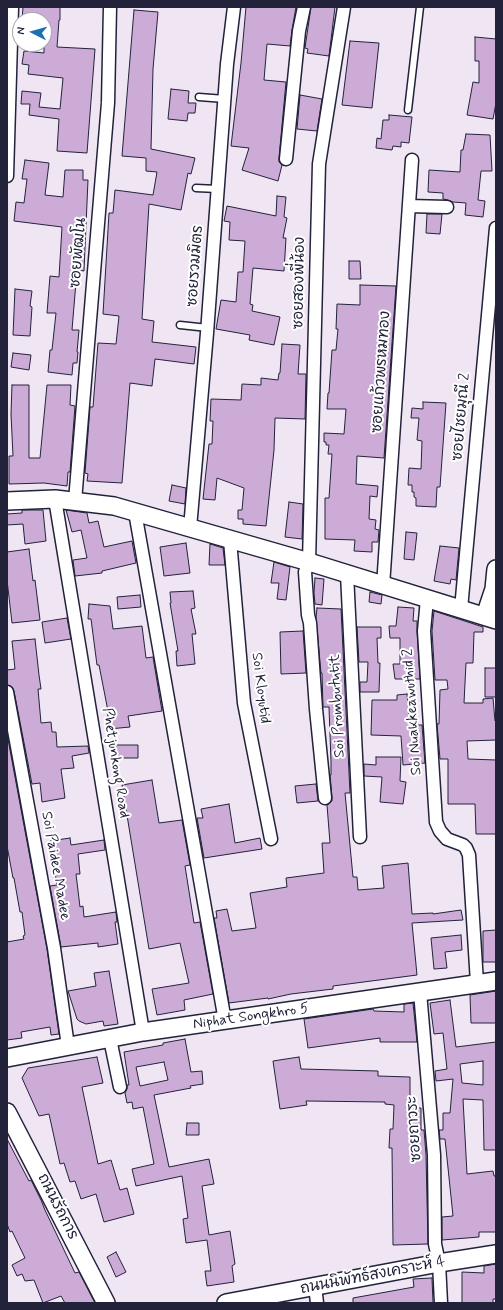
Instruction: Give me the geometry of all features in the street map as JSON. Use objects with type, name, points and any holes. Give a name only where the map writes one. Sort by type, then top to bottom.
[{"type":"street","points":[[7,176],[12,7]]},
{"type":"street","name":"ซอยพัฒโน","points":[[74,501],[108,103],[110,7]]},
{"type":"street","name":"ซอยรวมมิตร","points":[[190,528],[208,328],[224,99],[234,7]]},
{"type":"street","points":[[286,158],[299,31],[304,7]]},
{"type":"street","name":"ซอยสองพี่น้อง","points":[[325,798],[305,572],[309,562],[319,164],[344,7]]},
{"type":"street","name":"ซอยแก้วพรหมทอง","points":[[383,586],[412,160]]},
{"type":"street","points":[[409,206],[448,207]]},
{"type":"street","name":"ซอยไชยมุณี 2","points":[[461,609],[496,228]]},
{"type":"street","points":[[7,501],[55,499],[114,506],[309,562],[491,618],[496,569]]},
{"type":"street","name":"Phetjunkong Road","points":[[55,499],[143,1032]]},
{"type":"street","points":[[135,512],[225,1021]]},
{"type":"street","name":"Soi Kloyutid","points":[[230,540],[244,703],[271,839]]},
{"type":"street","name":"Soi Prombututit","points":[[347,574],[360,836]]},
{"type":"street","name":"Soi Nuakkeawuthid 2","points":[[427,599],[424,631],[436,822],[440,831],[447,839],[463,845],[469,855],[476,983]]},
{"type":"street","name":"Soi Paidee Madee","points":[[7,692],[54,948],[68,1046]]},
{"type":"street","name":"Niphat Songkhro 5","points":[[7,1058],[143,1032],[496,981]]},
{"type":"street","name":"ซอยถาวระ","points":[[420,992],[434,1155],[435,1244],[439,1263],[441,1303]]},
{"type":"street","points":[[110,1039],[120,1087]]},
{"type":"street","name":"ถนนรัถการ","points":[[7,1112],[106,1303]]},
{"type":"street","name":"ถนนนิพัทธ์สงเคราะห์ 4","points":[[226,1303],[439,1263],[496,1254]]},
{"type":"street","points":[[315,1286],[317,1303]]},
{"type":"lane","points":[[408,110],[420,7]]},
{"type":"lane","points":[[199,97],[224,99]]},
{"type":"lane","points":[[196,188],[218,189]]},
{"type":"lane","points":[[180,325],[208,328]]},
{"type":"building","points":[[23,7],[60,7],[57,47],[95,49],[87,153],[57,151],[59,119],[29,115],[30,104],[21,104],[22,91],[41,93],[39,107],[60,109],[63,78],[28,74],[29,65],[22,64],[24,52],[52,52],[52,12],[23,12]]},
{"type":"building","points":[[246,7],[296,7],[290,46],[267,44],[264,80],[286,82],[279,158],[279,162],[282,165],[278,181],[242,170],[249,148],[231,146]]},
{"type":"building","points":[[311,7],[335,7],[329,56],[307,53],[308,49],[305,48]]},
{"type":"building","points":[[134,10],[158,12],[153,69],[151,149],[195,158],[191,174],[188,173],[181,210],[149,204],[142,319],[154,321],[152,342],[196,347],[194,364],[155,359],[152,386],[130,383],[122,483],[87,481],[88,474],[85,473],[90,407],[93,407],[98,343],[116,344],[119,316],[103,314],[109,213],[113,213],[115,190],[153,195],[157,172],[146,171],[146,158],[122,156]]},
{"type":"building","points":[[475,37],[496,39],[496,103],[493,119],[467,115],[473,82],[479,83],[479,61],[475,61]]},
{"type":"building","points":[[350,41],[379,43],[372,108],[342,105]]},
{"type":"building","points":[[171,89],[189,91],[188,103],[196,103],[195,113],[188,113],[187,121],[168,119]]},
{"type":"building","points":[[300,95],[322,99],[317,131],[297,129]]},
{"type":"building","points":[[389,115],[412,117],[409,143],[401,142],[401,147],[393,146],[392,150],[376,148],[377,138],[381,139],[383,120],[389,120]]},
{"type":"building","points":[[466,134],[490,135],[492,171],[481,171],[478,200],[485,201],[483,217],[465,215],[466,203],[453,202],[443,199],[443,193],[428,192],[429,170],[460,172],[461,150],[463,150]]},
{"type":"building","points":[[25,160],[49,163],[45,195],[63,197],[65,170],[83,170],[83,180],[88,180],[84,271],[77,270],[72,330],[79,330],[78,352],[77,363],[73,363],[72,375],[48,372],[56,313],[47,313],[50,276],[59,277],[62,227],[14,221],[16,202],[24,203],[27,179],[22,179]]},
{"type":"building","points":[[277,196],[286,197],[284,217],[287,218],[283,238],[286,238],[284,271],[253,268],[250,304],[253,305],[252,311],[280,317],[274,345],[249,340],[250,335],[216,329],[221,300],[236,302],[238,272],[243,272],[245,241],[229,240],[230,222],[224,221],[227,206],[276,216]]},
{"type":"building","points":[[427,214],[442,214],[440,234],[426,233]]},
{"type":"building","points":[[349,261],[360,261],[361,279],[349,279]]},
{"type":"building","points":[[360,285],[396,286],[384,458],[357,456],[356,484],[378,486],[377,497],[370,496],[369,519],[376,520],[375,529],[379,530],[378,542],[372,542],[372,552],[354,551],[355,540],[325,539],[325,498],[329,498],[332,454],[328,454],[329,445],[326,445],[326,442],[324,442],[324,433],[344,434],[346,409],[327,409],[332,350],[336,350],[338,329],[336,329],[337,304],[360,305]]},
{"type":"building","points":[[15,289],[32,291],[30,306],[32,307],[30,336],[13,335]]},
{"type":"building","points":[[282,344],[300,345],[298,374],[306,374],[305,419],[275,418],[274,450],[266,526],[243,524],[243,519],[238,519],[238,510],[242,510],[244,488],[217,478],[215,500],[203,499],[209,444],[212,444],[213,421],[210,421],[211,399],[241,400],[242,384],[261,385],[261,378],[278,380],[280,373]]},
{"type":"building","points":[[13,353],[31,355],[29,370],[11,367]]},
{"type":"building","points":[[12,385],[29,385],[29,458],[40,458],[47,385],[71,385],[70,405],[75,406],[70,472],[68,472],[67,486],[44,483],[9,484],[9,456],[13,456],[11,414]]},
{"type":"building","points":[[423,402],[446,403],[440,487],[437,487],[436,507],[416,506],[416,498],[414,497],[414,492],[412,492],[412,485],[408,485],[409,468],[421,469],[422,441],[417,440],[419,418],[411,418],[412,408],[423,409]]},
{"type":"building","points":[[172,485],[186,488],[185,504],[169,501]]},
{"type":"building","points":[[289,502],[303,504],[302,539],[285,537]]},
{"type":"building","points":[[22,510],[43,510],[46,541],[25,544],[23,524],[7,525],[7,514],[22,513]]},
{"type":"building","points":[[66,510],[87,513],[89,523],[98,521],[104,547],[132,541],[136,563],[102,571],[102,573],[75,576],[73,560],[87,558],[81,530],[72,532]]},
{"type":"building","points":[[406,532],[417,533],[414,560],[404,559]]},
{"type":"building","points":[[186,543],[190,573],[164,576],[160,547]]},
{"type":"building","points":[[210,544],[223,548],[225,565],[209,565]]},
{"type":"building","points":[[440,546],[459,548],[456,580],[451,579],[450,584],[434,581]]},
{"type":"building","points":[[29,549],[40,620],[12,623],[7,580],[7,552]]},
{"type":"building","points":[[274,562],[290,567],[286,600],[277,599],[279,583],[271,583]]},
{"type":"building","points":[[315,578],[324,579],[322,605],[315,604]]},
{"type":"building","points":[[193,591],[195,608],[191,609],[196,634],[192,634],[195,664],[177,666],[176,651],[178,651],[170,603],[170,592]]},
{"type":"building","points":[[370,592],[382,595],[381,604],[369,602]]},
{"type":"building","points":[[140,595],[141,607],[118,609],[117,597]]},
{"type":"building","points":[[89,604],[110,606],[113,629],[142,626],[146,658],[153,657],[162,711],[128,716],[130,727],[109,729],[107,706],[99,665],[97,665],[91,619],[88,619]]},
{"type":"building","points":[[398,607],[414,608],[413,621],[417,621],[420,679],[395,679],[393,664],[400,664],[400,638],[390,638],[389,626],[396,626]]},
{"type":"building","points":[[317,608],[341,609],[350,793],[345,793],[353,877],[357,877],[358,890],[384,888],[382,866],[408,863],[412,914],[433,914],[461,910],[463,920],[412,923],[417,975],[333,986],[333,989],[291,994],[268,999],[229,1003],[214,918],[217,918],[216,911],[227,909],[232,931],[256,928],[250,893],[287,887],[286,878],[324,873],[322,843],[330,843],[327,805],[332,801],[332,797],[330,775],[329,707],[323,707],[322,673],[316,618]]},
{"type":"building","points":[[434,611],[483,627],[483,632],[474,632],[473,663],[466,663],[464,703],[483,703],[483,699],[493,698],[496,721],[496,740],[467,741],[468,759],[496,760],[496,834],[476,834],[475,804],[448,804],[448,759],[440,759],[437,724],[439,724],[440,690],[448,689],[447,680],[435,680],[432,631]]},
{"type":"building","points":[[67,618],[71,639],[45,643],[42,622]]},
{"type":"building","points":[[357,627],[381,627],[381,638],[377,638],[378,663],[380,663],[379,692],[360,692],[360,682],[367,682],[368,662],[359,662]]},
{"type":"building","points":[[303,631],[306,673],[281,674],[280,632]]},
{"type":"building","points":[[35,639],[41,689],[38,689],[41,723],[51,722],[52,732],[56,732],[57,747],[88,746],[89,753],[72,756],[74,768],[61,769],[65,798],[42,802],[40,783],[32,784],[14,691],[12,687],[7,685],[7,670],[15,669],[12,641]]},
{"type":"building","points":[[485,668],[496,668],[496,697],[485,697]]},
{"type":"building","points":[[407,694],[410,725],[422,725],[425,763],[403,765],[401,736],[371,735],[372,700],[397,700],[397,695]]},
{"type":"building","points":[[7,734],[47,949],[59,1034],[51,1035],[50,1027],[21,1032],[22,1038],[7,1040],[7,942],[24,939],[23,936],[25,935],[22,912],[20,912],[7,846]]},
{"type":"building","points":[[116,745],[138,745],[138,758],[116,758]]},
{"type":"building","points":[[376,757],[401,757],[400,781],[406,782],[403,804],[380,802],[382,777],[364,776],[364,764],[376,765]]},
{"type":"building","points":[[152,780],[159,823],[182,820],[190,865],[185,866],[194,923],[200,922],[213,994],[184,1000],[185,1010],[157,1015],[152,989],[189,983],[180,943],[149,949],[122,785]]},
{"type":"building","points":[[316,784],[318,801],[297,803],[295,786]]},
{"type":"building","points":[[229,804],[235,843],[260,838],[262,849],[204,858],[197,818],[203,818],[201,809]]},
{"type":"building","points":[[70,838],[71,845],[104,840],[105,850],[78,854],[80,874],[76,874],[80,907],[83,906],[84,917],[116,912],[117,922],[115,922],[118,944],[98,947],[98,943],[61,947],[50,886],[57,885],[50,841]]},
{"type":"building","points":[[496,930],[496,962],[483,962],[483,931]]},
{"type":"building","points":[[461,935],[462,950],[445,952],[447,968],[434,969],[431,938]]},
{"type":"building","points":[[109,971],[118,1024],[104,1026],[103,1021],[86,1024],[79,1021],[68,991],[96,986],[94,973]]},
{"type":"building","points":[[496,991],[496,1023],[471,1023],[470,995]]},
{"type":"building","points":[[450,1000],[456,1047],[496,1042],[496,1150],[484,1150],[483,1100],[463,1099],[467,1174],[493,1171],[494,1176],[496,1176],[496,1232],[479,1232],[479,1237],[442,1240],[442,1217],[453,1216],[445,1139],[440,1139],[439,1130],[443,1130],[443,1113],[450,1113],[453,1079],[436,1081],[435,1071],[447,1069],[443,1033],[434,1034],[430,1003]],"holes":[[[483,1061],[483,1085],[462,1083],[460,1064]]]},
{"type":"building","points":[[413,1003],[417,1042],[380,1042],[380,1038],[308,1048],[304,1019],[373,1009],[374,1011],[404,1012],[404,1004]]},
{"type":"building","points":[[185,1039],[191,1072],[202,1071],[203,1084],[190,1086],[191,1088],[154,1095],[169,1167],[209,1159],[214,1184],[202,1186],[209,1235],[230,1231],[235,1264],[232,1266],[234,1282],[207,1286],[205,1271],[211,1271],[207,1240],[186,1243],[183,1219],[188,1218],[182,1176],[136,1186],[132,1169],[154,1164],[143,1107],[133,1109],[132,1102],[127,1103],[125,1093],[127,1085],[129,1085],[124,1052],[163,1045],[163,1043]],"holes":[[[164,1062],[168,1080],[140,1086],[136,1067]]]},
{"type":"building","points":[[97,1057],[103,1083],[82,1087],[98,1164],[111,1160],[120,1190],[127,1188],[134,1214],[104,1222],[96,1194],[81,1199],[75,1181],[70,1182],[64,1163],[60,1164],[49,1114],[39,1116],[22,1078],[28,1068]]},
{"type":"building","points":[[299,1057],[301,1069],[378,1071],[378,1076],[410,1077],[410,1108],[421,1108],[421,1130],[424,1130],[428,1244],[393,1245],[392,1148],[389,1148],[390,1129],[393,1129],[394,1105],[385,1104],[385,1102],[306,1101],[307,1105],[280,1109],[273,1061]]},
{"type":"building","points":[[187,1123],[199,1123],[199,1135],[186,1135]]},
{"type":"building","points":[[7,1139],[29,1181],[31,1180],[75,1273],[79,1272],[95,1303],[65,1303],[61,1296],[43,1303],[34,1280],[25,1281],[22,1274],[17,1276],[12,1265],[25,1258],[7,1224]]},
{"type":"building","points":[[116,1252],[126,1272],[116,1277],[107,1257]]},
{"type":"building","points":[[496,1264],[496,1299],[493,1299],[493,1303],[462,1303],[462,1272],[484,1273],[484,1266]]},
{"type":"building","points":[[432,1278],[433,1303],[353,1303],[353,1298],[414,1287],[413,1279]]}]
